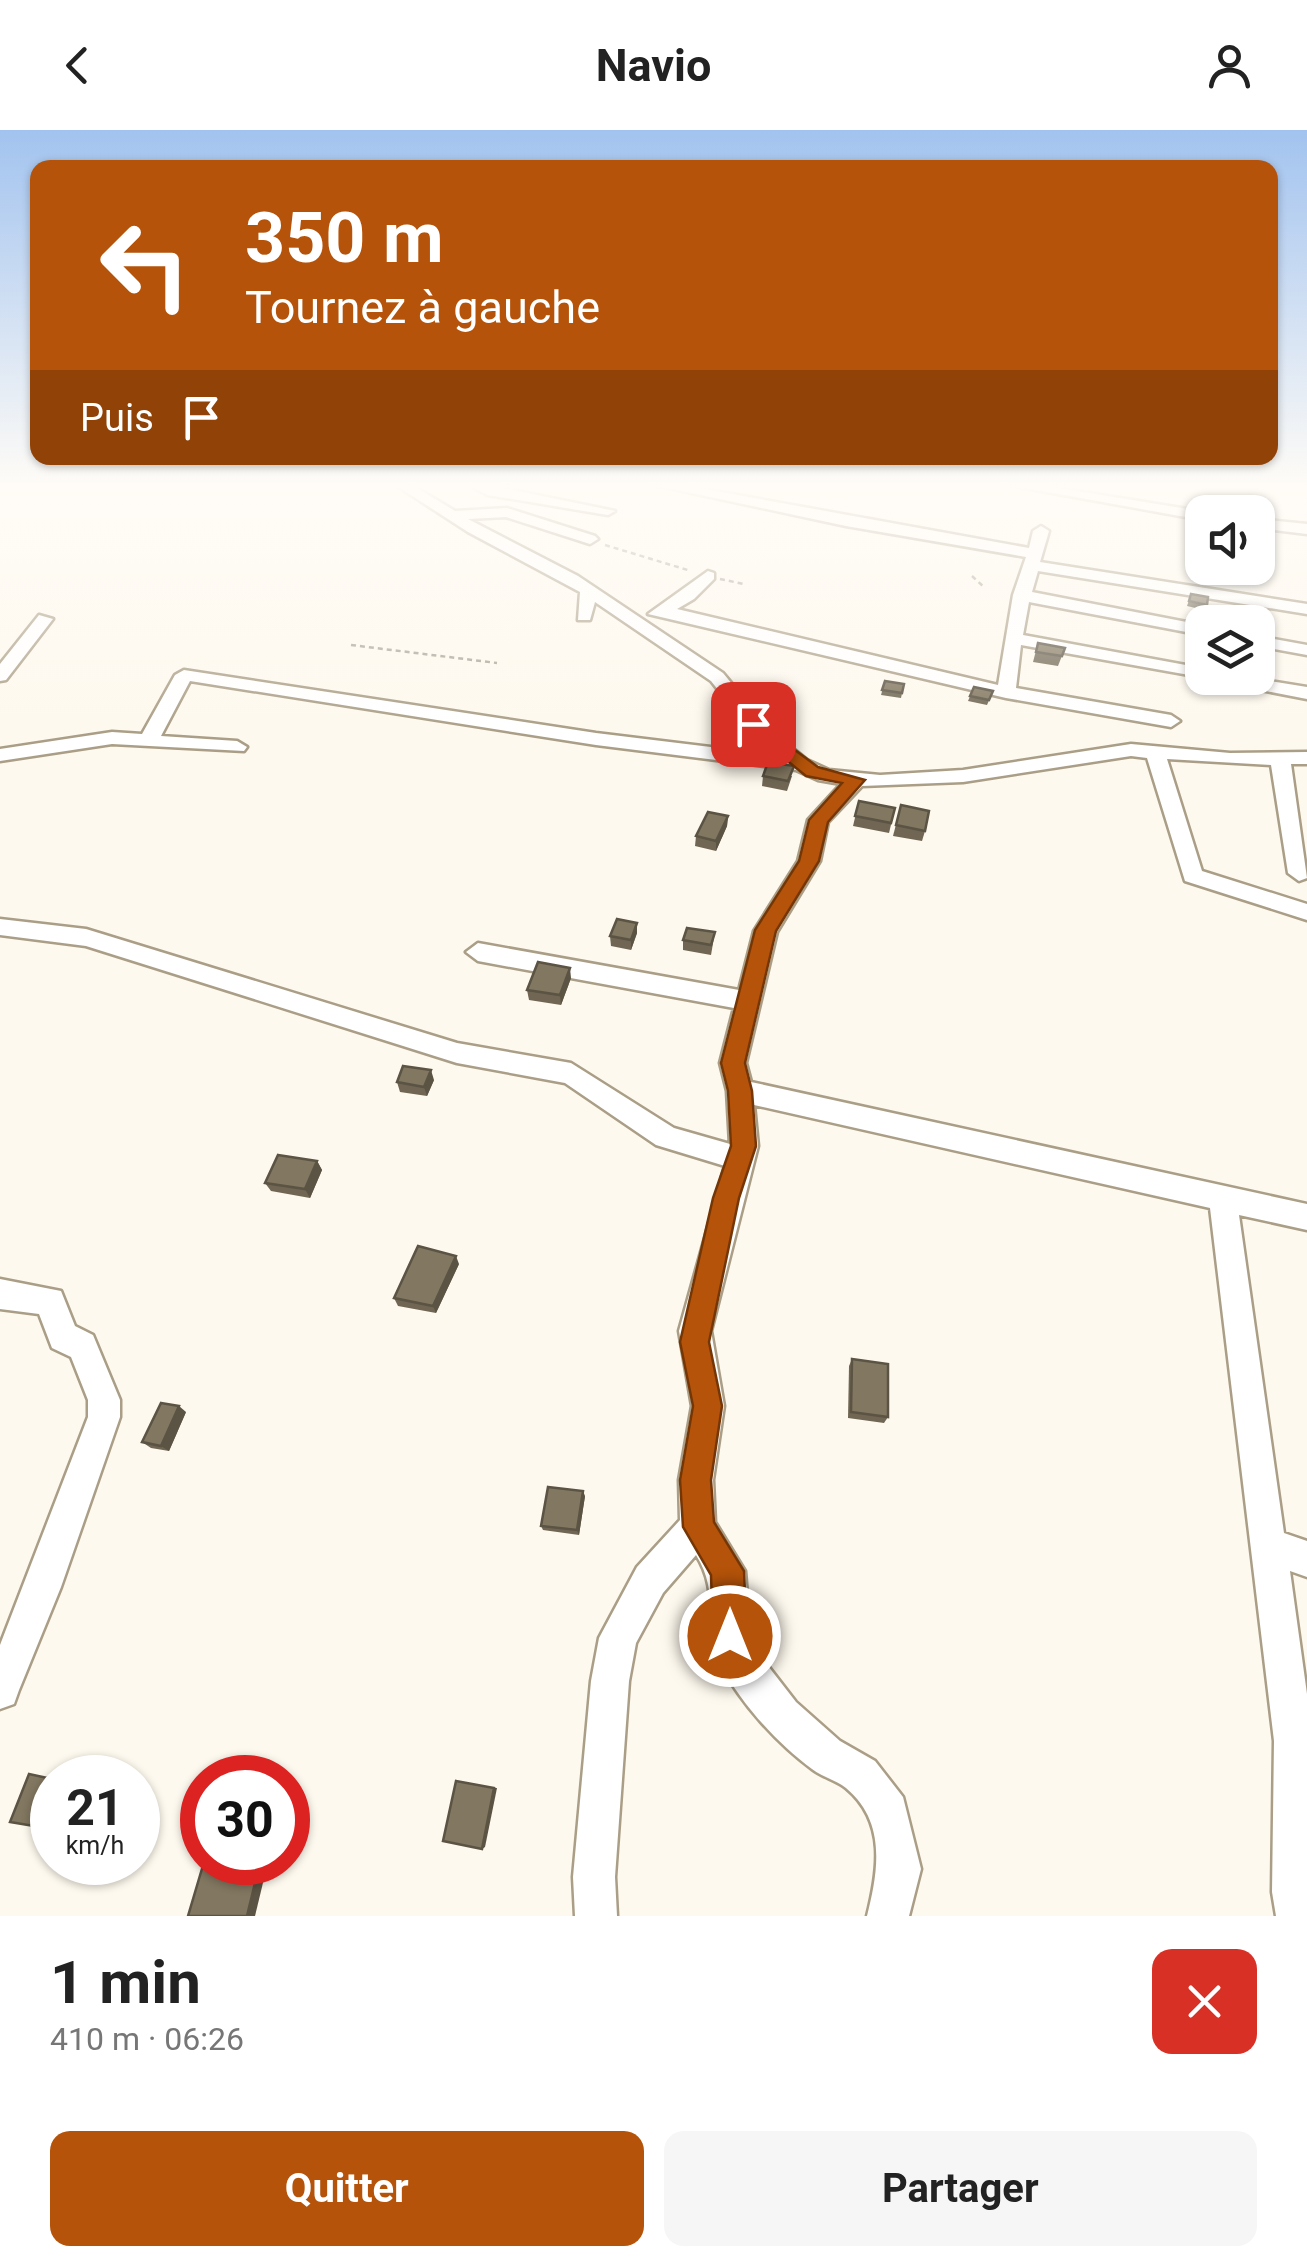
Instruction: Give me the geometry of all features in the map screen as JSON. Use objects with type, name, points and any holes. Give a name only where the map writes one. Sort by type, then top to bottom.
[{"type":"street","points":[[547,567],[589,590],[717,677],[753,724],[800,764],[825,776],[856,780],[963,776],[1131,750],[1280,760],[1307,758]]},
{"type":"street","points":[[1006,692],[1029,567]]},
{"type":"street","points":[[1077,567],[1307,609]]},
{"type":"street","points":[[627,616],[664,610],[688,596],[708,576]]},
{"type":"street","points":[[584,616],[589,590]]},
{"type":"street","points":[[1021,595],[1185,627]]},
{"type":"street","points":[[664,610],[1006,692],[1172,721]]},
{"type":"street","points":[[0,676],[46,619]]},
{"type":"street","points":[[1013,638],[1185,671]]},
{"type":"street","points":[[1275,644],[1307,650]]},
{"type":"street","points":[[148,741],[184,675],[596,739],[800,764]]},
{"type":"street","points":[[1275,688],[1307,694]]},
{"type":"street","points":[[0,756],[112,738],[237,747]]},
{"type":"street","points":[[1154,751],[1193,876],[1307,912]]},
{"type":"street","points":[[1280,760],[1298,873]]},
{"type":"street","points":[[856,780],[814,827],[809,861],[766,930],[733,1063],[744,1134],[695,1332],[708,1406],[696,1480],[698,1527],[728,1571],[730,1636],[744,1668],[782,1716],[826,1754],[861,1775],[889,1811],[900,1868],[888,1916]]},
{"type":"street","points":[[0,927],[86,938],[457,1053],[571,1074],[666,1137],[740,1159]]},
{"type":"street","points":[[478,952],[748,1001]]},
{"type":"street","points":[[740,1091],[1307,1217]]},
{"type":"street","points":[[1222,1200],[1294,1742],[1293,1892],[1297,1916]]},
{"type":"street","points":[[0,1294],[50,1301],[64,1336],[82,1346],[106,1408],[43,1587],[0,1690]]},
{"type":"street","points":[[596,1916],[594,1876],[610,1682],[618,1638],[650,1580],[698,1527]]},
{"type":"street","points":[[1266,1544],[1307,1559]]},
{"type":"path","points":[[680,567],[744,584]]},
{"type":"path","points":[[972,576],[985,588]]},
{"type":"path","points":[[351,644],[497,662]]},
{"type":"building","points":[[1191,594],[1208,597],[1207,605],[1189,601]]},
{"type":"building","points":[[1038,643],[1065,648],[1062,656],[1036,652]]},
{"type":"building","points":[[885,681],[904,684],[902,693],[882,690]]},
{"type":"building","points":[[974,687],[993,691],[989,700],[970,696]]},
{"type":"building","points":[[768,762],[794,766],[788,781],[763,776]]},
{"type":"building","points":[[859,801],[895,808],[891,823],[855,816]]},
{"type":"building","points":[[901,805],[929,811],[925,831],[896,825]]},
{"type":"building","points":[[708,812],[728,816],[716,841],[696,836]]},
{"type":"building","points":[[617,919],[637,923],[631,940],[610,936]]},
{"type":"building","points":[[687,928],[715,932],[711,945],[683,940]]},
{"type":"building","points":[[538,962],[570,968],[560,995],[527,990]]},
{"type":"building","points":[[403,1066],[431,1070],[424,1087],[397,1082]]},
{"type":"building","points":[[278,1155],[317,1161],[305,1189],[265,1183]]},
{"type":"building","points":[[418,1246],[456,1256],[433,1306],[394,1298]]},
{"type":"building","points":[[852,1359],[888,1364],[888,1417],[851,1412]]},
{"type":"building","points":[[161,1403],[179,1406],[161,1446],[142,1442]]},
{"type":"building","points":[[548,1487],[583,1491],[577,1530],[541,1526]]},
{"type":"building","points":[[29,1774],[30,1774],[30,1825],[10,1822]]},
{"type":"building","points":[[456,1781],[494,1788],[482,1849],[443,1841]]},
{"type":"building","points":[[197,1885],[254,1885],[247,1916],[188,1916]]},
{"type":"route","points":[[730,1636],[728,1571],[698,1527],[697,1465],[708,1406],[694,1342],[726,1198],[744,1146],[740,1091],[733,1063],[766,930],[809,861],[818,820],[856,780],[813,772],[753,724]]}]
